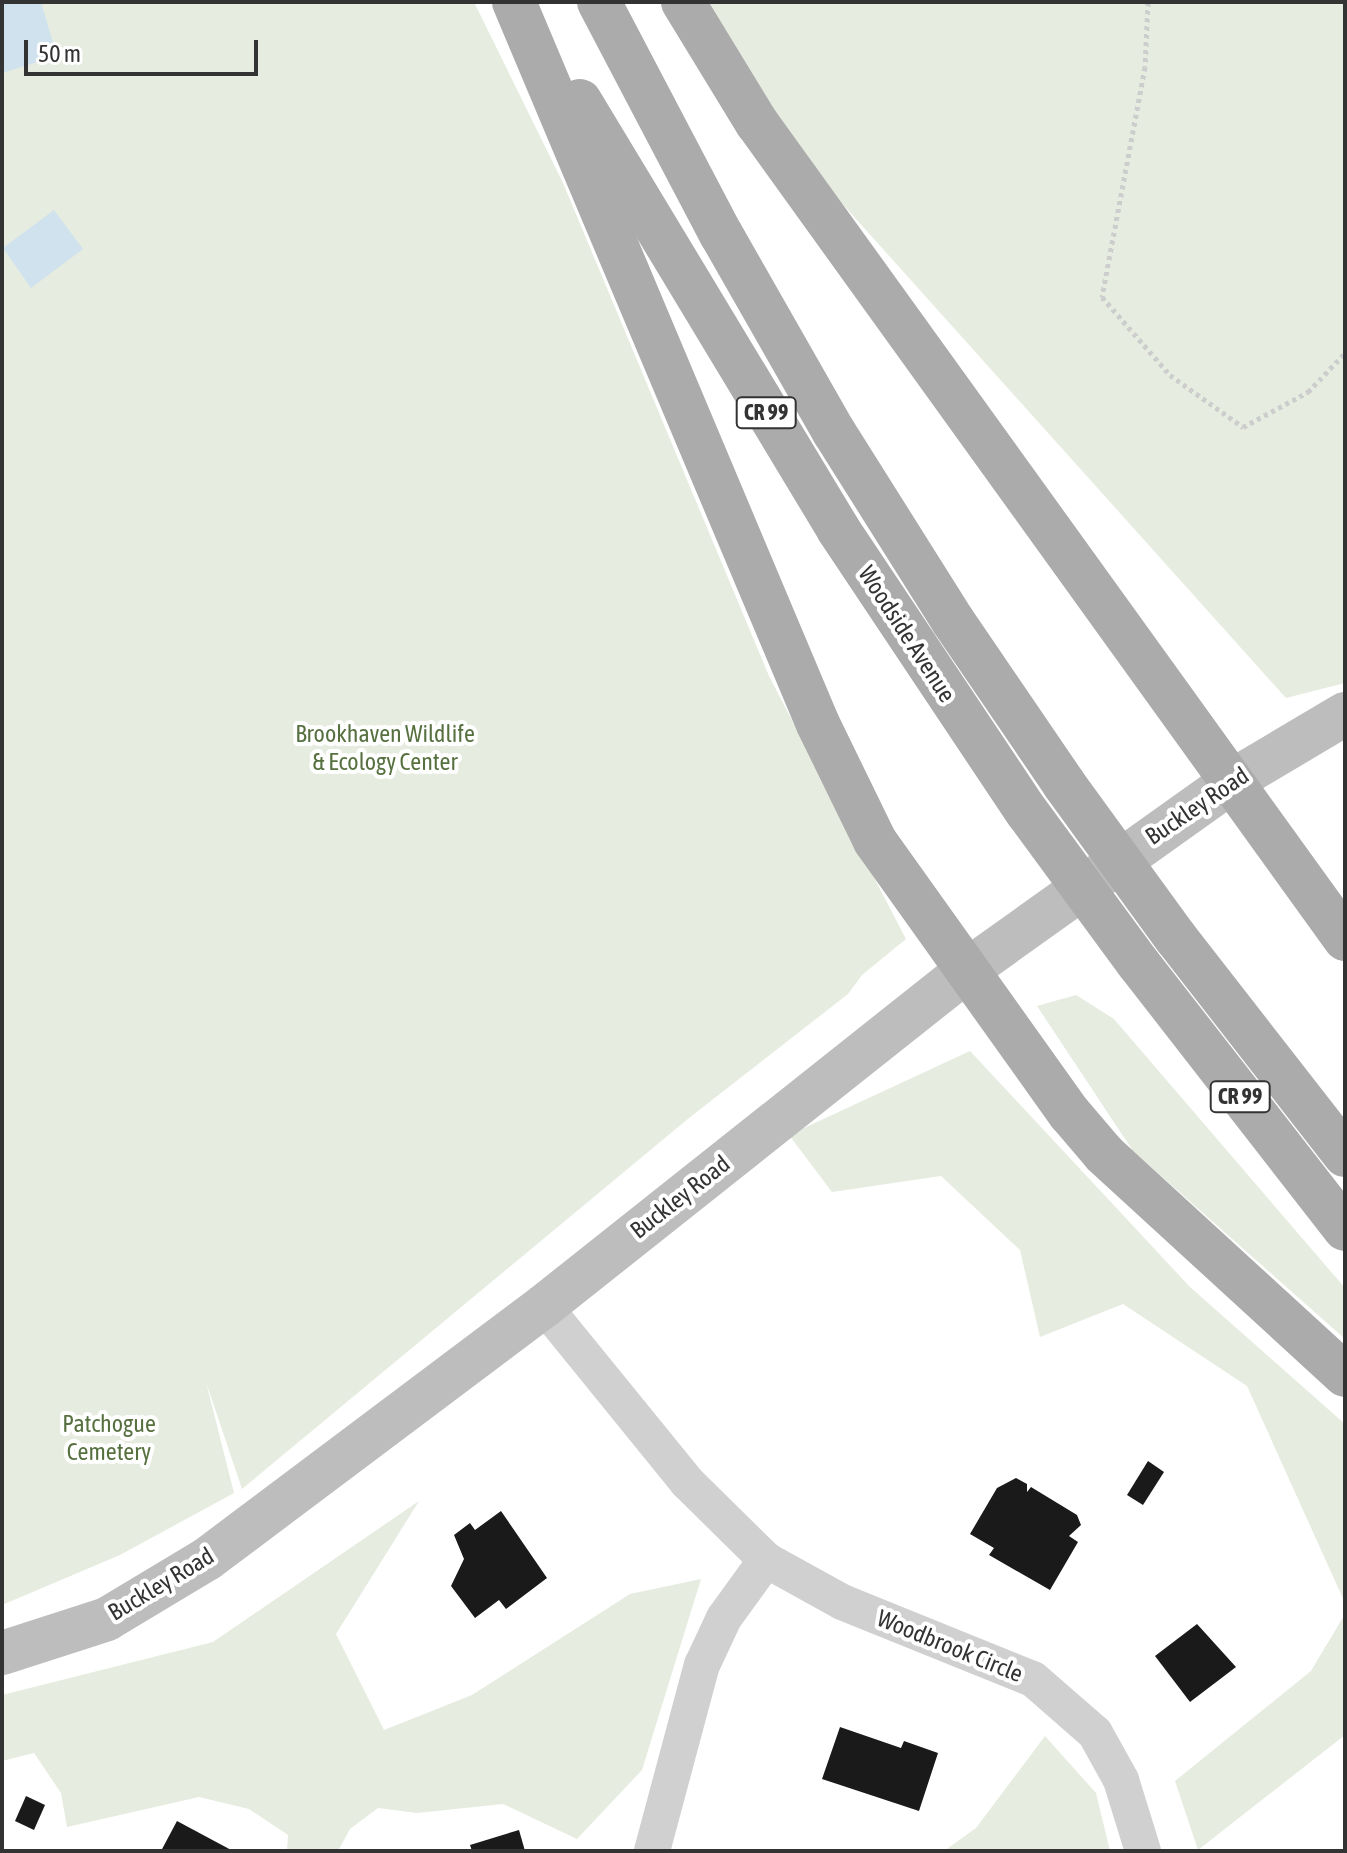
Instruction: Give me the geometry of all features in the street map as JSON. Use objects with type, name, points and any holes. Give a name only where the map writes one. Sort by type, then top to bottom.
[{"type":"main road","points":[[514,2],[841,775],[875,841],[966,971],[1104,1154],[1345,1375]]},
{"type":"main road","name":"Woodside Avenue","points":[[523,2],[718,337],[838,529],[1027,812],[1138,963],[1345,1229]]},
{"type":"main road","name":"Woodside Avenue","points":[[599,2],[721,234],[834,432],[953,621],[1064,784],[1176,938],[1345,1155]]},
{"type":"main road","points":[[683,2],[757,123],[1345,939]]},
{"type":"street","name":"Buckley Road","points":[[2,1653],[107,1619],[177,1579],[544,1306],[966,971],[1232,781],[1345,714]]},
{"type":"street","name":"Woodbrook Circle","points":[[544,1306],[687,1482],[766,1560],[842,1602],[1033,1679],[1095,1733],[1121,1780],[1143,1851]]},
{"type":"street","points":[[652,1851],[702,1665],[724,1618],[766,1560]]},
{"type":"path","points":[[1148,2],[1145,67],[1102,297],[1170,375],[1243,427],[1308,392],[1345,353]]},
{"type":"green space","name":"Brookhaven Wildlife & Ecology Center","points":[[2,2],[474,2],[563,183],[769,676],[906,939],[862,975],[848,994],[689,1118],[242,1489],[206,1382],[234,1493],[120,1555],[2,1605]]},
{"type":"green space","points":[[700,2],[1345,2],[1345,683],[1286,698],[777,131]]},
{"type":"green space","points":[[1076,995],[1114,1019],[1345,1288],[1345,1339],[1133,1151],[1037,1006]]},
{"type":"green space","points":[[970,1051],[1190,1287],[1345,1424],[1345,1603],[1247,1386],[1123,1304],[1040,1337],[1020,1250],[941,1176],[832,1192],[789,1135]]},
{"type":"green space","points":[[419,1501],[336,1634],[384,1730],[472,1695],[630,1594],[701,1579],[642,1770],[577,1839],[503,1804],[417,1813],[378,1808],[350,1829],[338,1851],[287,1851],[288,1835],[249,1809],[199,1797],[67,1827],[61,1793],[34,1753],[2,1761],[2,1695],[213,1642]]},
{"type":"green space","points":[[1345,1614],[1345,1735],[1198,1850],[1175,1781],[1311,1671]]},
{"type":"green space","points":[[1045,1736],[1096,1793],[1110,1851],[944,1851],[976,1828]]},
{"type":"water","points":[[2,2],[41,2],[57,56],[2,73]]},
{"type":"water","points":[[54,210],[83,249],[31,288],[3,248]]},
{"type":"building","points":[[1148,1461],[1164,1472],[1143,1505],[1127,1495]]},
{"type":"building","points":[[1016,1478],[1027,1484],[1027,1492],[1031,1487],[1077,1515],[1081,1525],[1069,1536],[1078,1542],[1050,1590],[989,1555],[994,1548],[970,1534],[997,1488]]},
{"type":"building","points":[[501,1511],[547,1578],[506,1609],[499,1600],[475,1618],[451,1586],[464,1559],[454,1535],[470,1523],[475,1530]]},
{"type":"building","points":[[1197,1624],[1236,1667],[1190,1702],[1155,1656]]},
{"type":"building","points":[[840,1727],[901,1748],[904,1741],[938,1753],[919,1811],[822,1779]]},
{"type":"building","points":[[26,1796],[45,1805],[34,1830],[15,1821]]},
{"type":"building","points":[[177,1821],[233,1851],[161,1851]]},
{"type":"building","points":[[519,1830],[525,1851],[472,1851],[470,1845]]},
{"type":"park label","name":"Patchogue Cemetery","points":[[109,1438]]}]
